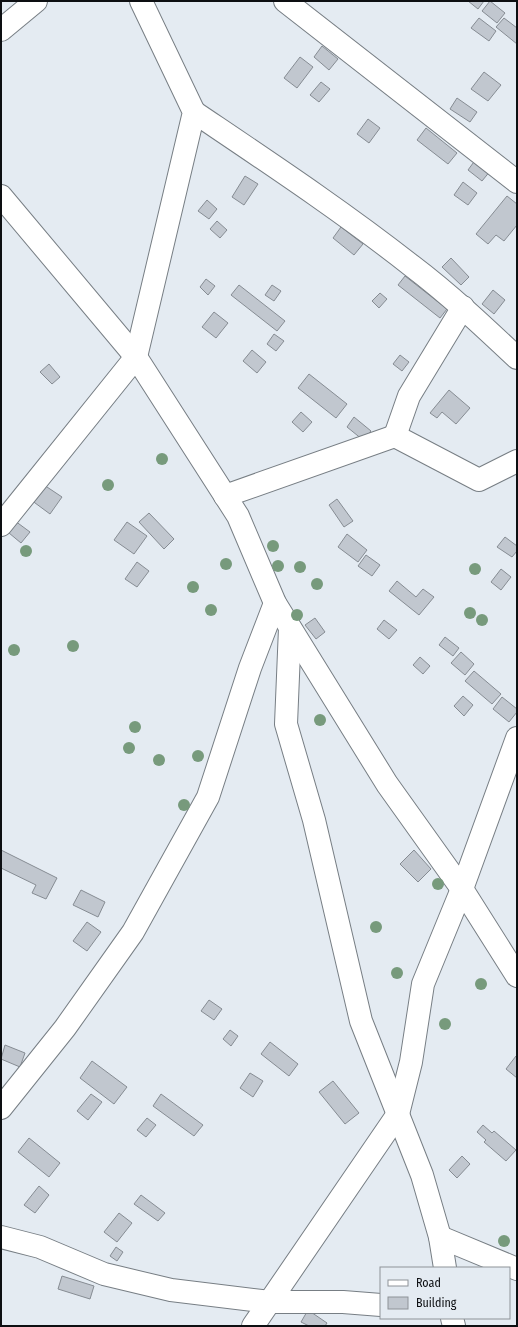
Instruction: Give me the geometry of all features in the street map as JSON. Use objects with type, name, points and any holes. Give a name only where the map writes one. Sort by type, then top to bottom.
[{"type":"street","points":[[1,30],[36,1]]},
{"type":"street","points":[[141,1],[194,112],[363,228],[463,307],[517,358]]},
{"type":"street","points":[[285,1],[517,182]]},
{"type":"street","points":[[1,525],[136,357],[194,112]]},
{"type":"street","points":[[6,206],[136,357],[238,516],[274,603],[388,784],[462,889],[517,976]]},
{"type":"street","points":[[395,436],[409,396],[463,307]]},
{"type":"street","points":[[225,496],[395,436],[479,480],[517,461]]},
{"type":"street","points":[[1,1108],[65,1028],[133,932],[208,797],[250,668],[274,603]]},
{"type":"street","points":[[290,628],[286,724],[314,820],[361,1021],[422,1175],[440,1237],[445,1267]]},
{"type":"street","points":[[254,1326],[398,1114],[411,1062],[423,984],[462,889],[517,738]]},
{"type":"street","points":[[1,1237],[40,1247],[104,1274],[171,1290],[270,1302],[344,1302],[380,1305]]},
{"type":"street","points":[[440,1237],[517,1269]]},
{"type":"building","points":[[468,1],[484,1],[478,9]]},
{"type":"building","points":[[490,1],[505,13],[497,23],[482,11]]},
{"type":"building","points":[[479,18],[496,31],[489,41],[471,28]]},
{"type":"building","points":[[504,18],[517,28],[517,44],[496,27]]},
{"type":"building","points":[[322,46],[338,59],[329,70],[314,57]]},
{"type":"building","points":[[300,57],[313,67],[297,88],[284,78]]},
{"type":"building","points":[[484,72],[501,85],[488,101],[471,89]]},
{"type":"building","points":[[321,82],[330,89],[319,102],[310,95]]},
{"type":"building","points":[[457,98],[477,112],[470,122],[450,109]]},
{"type":"building","points":[[368,119],[380,128],[369,143],[357,134]]},
{"type":"building","points":[[426,128],[457,153],[448,164],[417,140]]},
{"type":"building","points":[[476,159],[491,170],[482,181],[468,170]]},
{"type":"building","points":[[245,176],[258,184],[244,205],[232,197]]},
{"type":"building","points":[[463,182],[477,193],[468,205],[454,195]]},
{"type":"building","points":[[507,196],[517,204],[517,225],[504,241],[496,235],[488,244],[476,234]]},
{"type":"building","points":[[207,200],[217,209],[209,219],[198,211]]},
{"type":"building","points":[[217,221],[227,230],[220,238],[210,229]]},
{"type":"building","points":[[341,227],[363,244],[354,255],[333,238]]},
{"type":"building","points":[[451,258],[469,277],[461,285],[442,267]]},
{"type":"building","points":[[405,276],[447,309],[440,318],[398,285]]},
{"type":"building","points":[[206,279],[215,286],[208,295],[200,287]]},
{"type":"building","points":[[239,285],[285,321],[277,331],[231,295]]},
{"type":"building","points":[[272,285],[281,291],[274,301],[265,295]]},
{"type":"building","points":[[493,290],[505,300],[494,314],[482,304]]},
{"type":"building","points":[[380,293],[387,299],[379,308],[372,301]]},
{"type":"building","points":[[214,312],[228,323],[216,338],[202,327]]},
{"type":"building","points":[[274,334],[284,341],[276,351],[267,344]]},
{"type":"building","points":[[252,350],[266,362],[257,373],[243,361]]},
{"type":"building","points":[[400,355],[409,362],[402,371],[393,364]]},
{"type":"building","points":[[49,364],[60,377],[52,384],[40,372]]},
{"type":"building","points":[[309,374],[347,404],[336,418],[298,388]]},
{"type":"building","points":[[449,390],[470,408],[456,424],[442,412],[437,418],[430,413]]},
{"type":"building","points":[[301,412],[312,422],[303,432],[292,422]]},
{"type":"building","points":[[354,417],[371,431],[363,440],[347,427]]},
{"type":"building","points":[[38,481],[62,497],[50,514],[27,497]]},
{"type":"building","points":[[337,499],[353,521],[344,527],[329,505]]},
{"type":"building","points":[[149,513],[174,539],[164,549],[139,522]]},
{"type":"building","points":[[11,518],[30,532],[21,543],[3,528]]},
{"type":"building","points":[[127,522],[147,536],[134,554],[114,540]]},
{"type":"building","points":[[347,534],[367,550],[358,562],[338,547]]},
{"type":"building","points":[[505,537],[517,546],[517,551],[512,557],[497,547]]},
{"type":"building","points":[[366,555],[380,565],[372,576],[358,566]]},
{"type":"building","points":[[137,562],[149,571],[137,587],[125,579]]},
{"type":"building","points":[[501,569],[511,577],[501,590],[491,582]]},
{"type":"building","points":[[397,581],[416,597],[423,589],[434,597],[419,615],[389,591]]},
{"type":"building","points":[[315,618],[325,632],[316,639],[305,625]]},
{"type":"building","points":[[384,620],[397,630],[389,639],[377,629]]},
{"type":"building","points":[[445,637],[459,648],[453,656],[439,645]]},
{"type":"building","points":[[461,652],[474,664],[465,675],[451,663]]},
{"type":"building","points":[[420,657],[430,666],[423,674],[413,665]]},
{"type":"building","points":[[474,671],[501,694],[492,704],[465,681]]},
{"type":"building","points":[[463,696],[473,705],[464,716],[454,706]]},
{"type":"building","points":[[502,697],[517,709],[517,712],[509,722],[493,709]]},
{"type":"building","points":[[1,850],[57,878],[46,899],[32,893],[36,885],[1,868]]},
{"type":"building","points":[[414,850],[431,869],[418,882],[400,864]]},
{"type":"building","points":[[81,890],[105,902],[98,917],[73,905]]},
{"type":"building","points":[[87,922],[101,932],[87,951],[73,941]]},
{"type":"building","points":[[209,1000],[222,1009],[214,1020],[201,1011]]},
{"type":"building","points":[[230,1030],[238,1036],[231,1046],[223,1039]]},
{"type":"building","points":[[270,1042],[298,1064],[289,1076],[261,1054]]},
{"type":"building","points":[[5,1045],[25,1053],[20,1067],[1,1059]]},
{"type":"building","points":[[517,1056],[517,1078],[506,1069]]},
{"type":"building","points":[[92,1061],[127,1087],[114,1104],[80,1078]]},
{"type":"building","points":[[250,1073],[263,1081],[253,1097],[240,1088]]},
{"type":"building","points":[[333,1081],[359,1113],[345,1124],[319,1092]]},
{"type":"building","points":[[91,1094],[102,1102],[88,1120],[77,1111]]},
{"type":"building","points":[[161,1094],[203,1125],[194,1136],[153,1106]]},
{"type":"building","points":[[147,1118],[156,1125],[146,1137],[137,1130]]},
{"type":"building","points":[[483,1125],[492,1133],[494,1131],[516,1150],[506,1161],[484,1142],[486,1140],[477,1132]]},
{"type":"building","points":[[29,1138],[60,1163],[49,1177],[18,1152]]},
{"type":"building","points":[[462,1156],[470,1164],[457,1178],[449,1170]]},
{"type":"building","points":[[39,1186],[49,1195],[35,1213],[24,1205]]},
{"type":"building","points":[[141,1195],[165,1213],[158,1221],[134,1204]]},
{"type":"building","points":[[119,1213],[132,1223],[117,1242],[104,1232]]},
{"type":"building","points":[[116,1247],[123,1252],[117,1261],[110,1256]]},
{"type":"building","points":[[62,1276],[94,1286],[90,1299],[58,1289]]},
{"type":"building","points":[[308,1310],[327,1323],[325,1326],[309,1326],[301,1322]]}]
